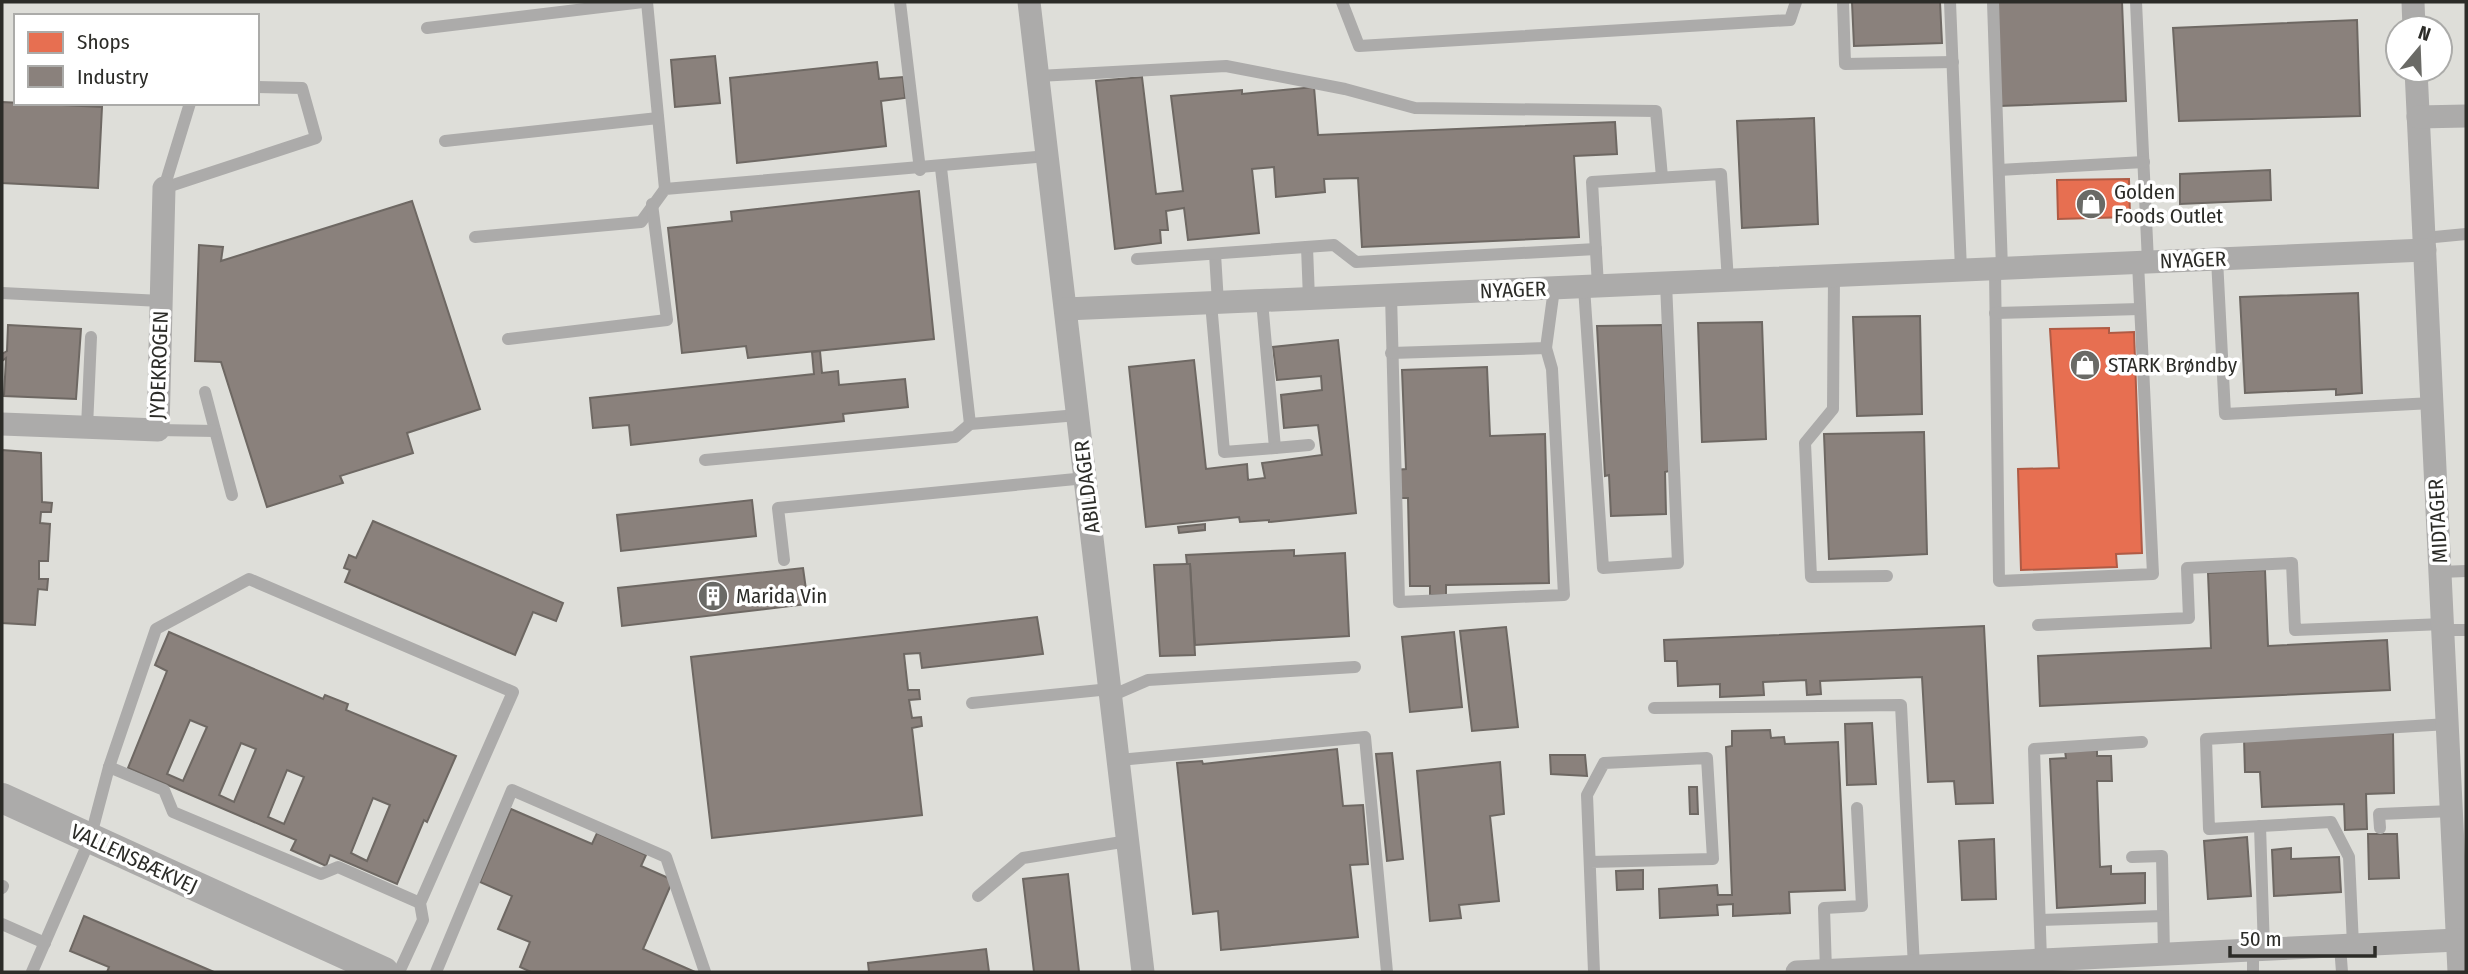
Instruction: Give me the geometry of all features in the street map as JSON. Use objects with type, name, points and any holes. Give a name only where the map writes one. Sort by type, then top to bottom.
[{"type":"street","name":"ABILDAGER","points":[[1029,2],[1143,972]]},
{"type":"street","name":"MIDTAGER","points":[[2417,84],[2448,724],[2457,812],[2459,972]]},
{"type":"street","points":[[2418,117],[2466,116]]},
{"type":"street","name":"JYDEKROGEN","points":[[2,424],[158,430],[164,188]]},
{"type":"street","name":"NYAGER","points":[[1066,309],[2217,259],[2425,244]]},
{"type":"street","name":"VALLENSBÆKVEJ","points":[[2,798],[88,843],[383,972]]},
{"type":"street","name":"VALLENSBÆKVEJ","points":[[2,814],[88,843]]},
{"type":"street","points":[[1797,972],[1914,967],[2107,965],[2164,954],[2257,957],[2346,945],[2457,940]]},
{"type":"lane","points":[[427,28],[645,2],[665,190]]},
{"type":"lane","points":[[900,2],[920,170]]},
{"type":"lane","points":[[1342,2],[1359,46],[1790,20],[1796,2]]},
{"type":"lane","points":[[1843,2],[1845,64],[1953,62]]},
{"type":"lane","points":[[1950,2],[1961,270]]},
{"type":"lane","points":[[1993,2],[1999,170],[1995,313],[1999,581],[2153,574],[2140,309],[2144,162],[2136,2]]},
{"type":"lane","points":[[1038,76],[1226,66],[1345,89],[1415,108],[1656,111],[1662,177]]},
{"type":"lane","points":[[164,188],[316,138],[302,88],[259,87]]},
{"type":"lane","points":[[164,188],[190,105]]},
{"type":"lane","points":[[445,141],[658,118]]},
{"type":"lane","points":[[475,237],[641,222],[665,190],[920,170],[1048,156]]},
{"type":"lane","points":[[1999,170],[2144,162]]},
{"type":"lane","points":[[941,168],[970,425]]},
{"type":"lane","points":[[1666,283],[1678,564],[1603,568],[1591,286],[1596,249],[1592,182],[1721,174],[1727,281]]},
{"type":"lane","points":[[508,339],[667,320],[652,204]]},
{"type":"lane","points":[[2425,244],[2466,234]]},
{"type":"lane","points":[[1137,259],[1334,244],[1356,262],[1596,249]]},
{"type":"lane","points":[[1307,247],[1308,299]]},
{"type":"lane","points":[[1215,254],[1214,303],[1224,452],[1309,445]]},
{"type":"lane","points":[[2217,259],[2225,414],[2432,403]]},
{"type":"lane","points":[[1834,276],[1833,409],[1805,443],[1811,577],[1887,576]]},
{"type":"lane","points":[[1391,295],[1399,602],[1564,595],[1552,369],[1546,348],[1554,289]]},
{"type":"lane","points":[[2,293],[161,301]]},
{"type":"lane","points":[[1262,301],[1275,448]]},
{"type":"lane","points":[[1995,313],[2140,309]]},
{"type":"lane","points":[[87,427],[91,337]]},
{"type":"lane","points":[[1391,353],[1546,348]]},
{"type":"lane","points":[[205,392],[232,495]]},
{"type":"lane","points":[[705,460],[955,438],[970,425],[1078,415]]},
{"type":"lane","points":[[158,430],[215,430]]},
{"type":"lane","points":[[784,560],[778,508],[1086,478]]},
{"type":"lane","points":[[2038,625],[2189,618],[2187,568],[2292,563],[2295,631],[2443,627],[2466,630]]},
{"type":"lane","points":[[2441,572],[2466,571]]},
{"type":"lane","points":[[32,972],[88,843],[109,767],[156,629],[250,579],[513,692],[420,903],[423,920],[399,972]]},
{"type":"lane","points":[[972,703],[1111,692],[1148,680],[1355,667]]},
{"type":"lane","points":[[1654,708],[1901,705],[1914,967]]},
{"type":"lane","points":[[2342,972],[2346,945],[2349,857],[2331,822],[2209,829],[2206,739],[2448,724]]},
{"type":"lane","points":[[1119,760],[1365,737],[1387,972]]},
{"type":"lane","points":[[2047,964],[2040,920],[2034,749],[2142,742]]},
{"type":"lane","points":[[1590,862],[1713,859],[1707,758],[1604,763],[1587,795],[1594,972]]},
{"type":"lane","points":[[109,767],[164,790],[173,811],[321,874],[338,867],[420,903]]},
{"type":"lane","points":[[436,972],[512,790],[666,857],[705,972]]},
{"type":"lane","points":[[1816,972],[1824,908],[1862,906],[1857,808]]},
{"type":"lane","points":[[2380,828],[2379,814],[2457,812]]},
{"type":"lane","points":[[2257,957],[2260,826]]},
{"type":"lane","points":[[978,896],[1023,858],[1128,841]]},
{"type":"lane","points":[[2132,857],[2162,856],[2164,954]]},
{"type":"lane","points":[[2040,920],[2163,916]]},
{"type":"lane","points":[[2,924],[45,943]]},
{"type":"building: Shops","points":[[2129,179],[2130,217],[2058,219],[2057,180]]},
{"type":"building: Shops","points":[[2109,328],[2109,333],[2134,332],[2142,553],[2116,554],[2117,567],[2021,570],[2018,469],[2059,468],[2050,329]]},
{"type":"building: Industry","points":[[1852,2],[1940,2],[1942,43],[1854,46]]},
{"type":"building: Industry","points":[[1996,2],[2122,2],[2126,101],[2000,106]]},
{"type":"building: Industry","points":[[2357,20],[2360,116],[2179,121],[2173,28]]},
{"type":"building: Industry","points":[[715,56],[720,103],[675,107],[671,60]]},
{"type":"building: Industry","points":[[877,62],[879,79],[903,77],[905,98],[881,101],[886,146],[737,163],[730,78]]},
{"type":"building: Industry","points":[[1142,77],[1156,194],[1183,191],[1171,96],[1242,90],[1242,94],[1314,87],[1318,135],[1615,122],[1617,154],[1574,156],[1579,237],[1362,247],[1358,178],[1324,179],[1325,192],[1276,197],[1274,167],[1252,169],[1259,233],[1188,240],[1184,208],[1166,211],[1168,230],[1160,230],[1161,243],[1115,249],[1096,81]]},
{"type":"building: Industry","points":[[2,102],[14,103],[14,105],[102,107],[98,188],[2,183]]},
{"type":"building: Industry","points":[[1814,118],[1818,224],[1742,228],[1737,121]]},
{"type":"building: Industry","points":[[2270,170],[2271,200],[2180,204],[2180,174]]},
{"type":"building: Industry","points":[[919,191],[934,339],[748,358],[746,346],[682,353],[668,228],[732,221],[731,212]]},
{"type":"building: Industry","points":[[412,201],[480,409],[407,433],[413,453],[340,476],[343,483],[267,507],[221,362],[195,361],[199,245],[223,247],[221,261]]},
{"type":"building: Industry","points":[[2358,293],[2362,393],[2336,395],[2336,389],[2245,393],[2240,297]]},
{"type":"building: Industry","points":[[1920,316],[1922,414],[1857,416],[1853,317]]},
{"type":"building: Industry","points":[[1762,322],[1766,439],[1702,442],[1698,323]]},
{"type":"building: Industry","points":[[8,325],[81,329],[76,399],[4,396],[6,358],[2,361],[2,354],[7,351]]},
{"type":"building: Industry","points":[[1662,325],[1669,471],[1665,472],[1666,514],[1611,516],[1609,475],[1605,476],[1597,326]]},
{"type":"building: Industry","points":[[1338,340],[1356,513],[1269,522],[1240,522],[1239,517],[1146,527],[1129,367],[1194,360],[1206,469],[1247,464],[1248,480],[1265,478],[1262,463],[1322,455],[1318,425],[1284,428],[1281,395],[1322,390],[1321,376],[1277,380],[1273,347]]},
{"type":"building: Industry","points":[[820,351],[822,373],[838,371],[839,385],[905,379],[908,407],[843,414],[844,421],[631,445],[629,425],[593,428],[590,398],[814,374],[812,352]]},
{"type":"building: Industry","points":[[1487,367],[1490,436],[1545,434],[1549,583],[1446,585],[1446,595],[1430,595],[1430,586],[1410,586],[1408,498],[1397,498],[1396,470],[1406,469],[1402,370]]},
{"type":"building: Industry","points":[[1924,432],[1927,554],[1829,559],[1824,434]]},
{"type":"building: Industry","points":[[2,450],[41,453],[42,502],[52,503],[51,512],[41,512],[40,523],[50,524],[48,561],[39,561],[39,579],[48,579],[47,590],[38,589],[35,625],[2,623]]},
{"type":"building: Industry","points":[[752,500],[756,536],[621,551],[617,515]]},
{"type":"building: Industry","points":[[373,521],[563,603],[556,621],[533,612],[515,655],[345,582],[350,570],[344,568],[349,555],[356,558]]},
{"type":"building: Industry","points":[[1205,524],[1205,530],[1179,533],[1178,527]]},
{"type":"building: Industry","points":[[1294,550],[1294,556],[1345,553],[1349,636],[1195,645],[1190,564],[1187,564],[1186,555]]},
{"type":"building: Industry","points":[[1190,564],[1195,655],[1160,656],[1154,565]]},
{"type":"building: Industry","name":"Marida Vin","points":[[803,568],[808,604],[622,626],[618,588]]},
{"type":"building: Industry","points":[[2265,570],[2268,646],[2387,640],[2390,690],[2040,706],[2038,656],[2211,648],[2208,573]]},
{"type":"building: Industry","points":[[1037,617],[1043,654],[922,668],[920,653],[904,654],[908,690],[919,690],[920,699],[909,700],[912,718],[921,717],[922,726],[912,728],[922,815],[712,838],[691,657]]},
{"type":"building: Industry","points":[[1984,626],[1993,803],[1956,804],[1954,781],[1928,782],[1922,677],[1820,681],[1821,694],[1807,695],[1806,680],[1763,682],[1764,695],[1720,697],[1720,684],[1678,686],[1677,661],[1665,661],[1664,640]]},
{"type":"building: Industry","points":[[1506,627],[1518,727],[1472,731],[1460,631]]},
{"type":"building: Industry","points":[[169,632],[323,699],[325,695],[348,704],[346,710],[456,756],[427,822],[424,820],[397,884],[330,855],[326,866],[291,850],[296,840],[128,768],[167,671],[155,665]],"holes":[[[190,720],[207,727],[183,781],[167,774]],[[241,743],[256,749],[234,802],[219,795]],[[287,770],[304,777],[284,824],[268,817]],[[373,798],[390,805],[367,861],[351,853]]]},
{"type":"building: Industry","points":[[1454,632],[1462,707],[1410,712],[1402,637]]},
{"type":"building: Industry","points":[[1872,723],[1876,784],[1847,785],[1845,724]]},
{"type":"building: Industry","points":[[1770,730],[1771,738],[1784,737],[1785,744],[1838,742],[1845,890],[1789,892],[1790,913],[1733,916],[1733,904],[1717,905],[1718,915],[1660,918],[1659,889],[1717,885],[1718,895],[1732,895],[1726,747],[1732,746],[1732,731]]},
{"type":"building: Industry","points":[[2393,733],[2394,793],[2366,794],[2367,829],[2345,830],[2344,804],[2262,807],[2260,772],[2245,772],[2244,738]]},
{"type":"building: Industry","points":[[1337,749],[1343,806],[1363,805],[1368,864],[1350,865],[1358,937],[1221,950],[1218,911],[1193,914],[1177,763],[1202,761],[1203,764]]},
{"type":"building: Industry","points":[[2097,750],[2097,756],[2111,756],[2112,781],[2097,781],[2100,867],[2111,866],[2111,874],[2145,873],[2145,903],[2057,908],[2050,759],[2066,758],[2065,751]]},
{"type":"building: Industry","points":[[1392,753],[1403,859],[1387,861],[1376,754]]},
{"type":"building: Industry","points":[[1550,755],[1585,755],[1587,776],[1551,774]]},
{"type":"building: Industry","points":[[1500,762],[1504,814],[1490,816],[1499,901],[1459,905],[1461,918],[1430,921],[1417,771]]},
{"type":"building: Industry","points":[[1689,787],[1697,787],[1698,814],[1690,814]]},
{"type":"building: Industry","points":[[511,809],[592,844],[597,833],[646,855],[641,866],[673,880],[643,949],[695,972],[531,972],[520,967],[530,942],[498,929],[512,896],[480,882]]},
{"type":"building: Industry","points":[[2368,834],[2397,834],[2399,878],[2369,879]]},
{"type":"building: Industry","points":[[2247,837],[2251,896],[2208,899],[2204,841]]},
{"type":"building: Industry","points":[[1994,839],[1996,899],[1962,900],[1959,841]]},
{"type":"building: Industry","points":[[2291,848],[2291,859],[2339,857],[2341,892],[2274,896],[2272,850]]},
{"type":"building: Industry","points":[[1643,870],[1643,889],[1617,890],[1616,871]]},
{"type":"building: Industry","points":[[1068,874],[1079,972],[1034,972],[1023,879]]},
{"type":"building: Industry","points":[[84,916],[214,972],[107,972],[109,967],[70,951]]},
{"type":"building: Industry","points":[[986,949],[989,972],[869,972],[868,963]]},
{"type":"place","name":"Golden Foods Outlet","points":[[2091,204]]},
{"type":"place","name":"STARK Brøndby","points":[[2085,365]]},
{"type":"place","name":"Marida Vin","points":[[713,596]]}]
